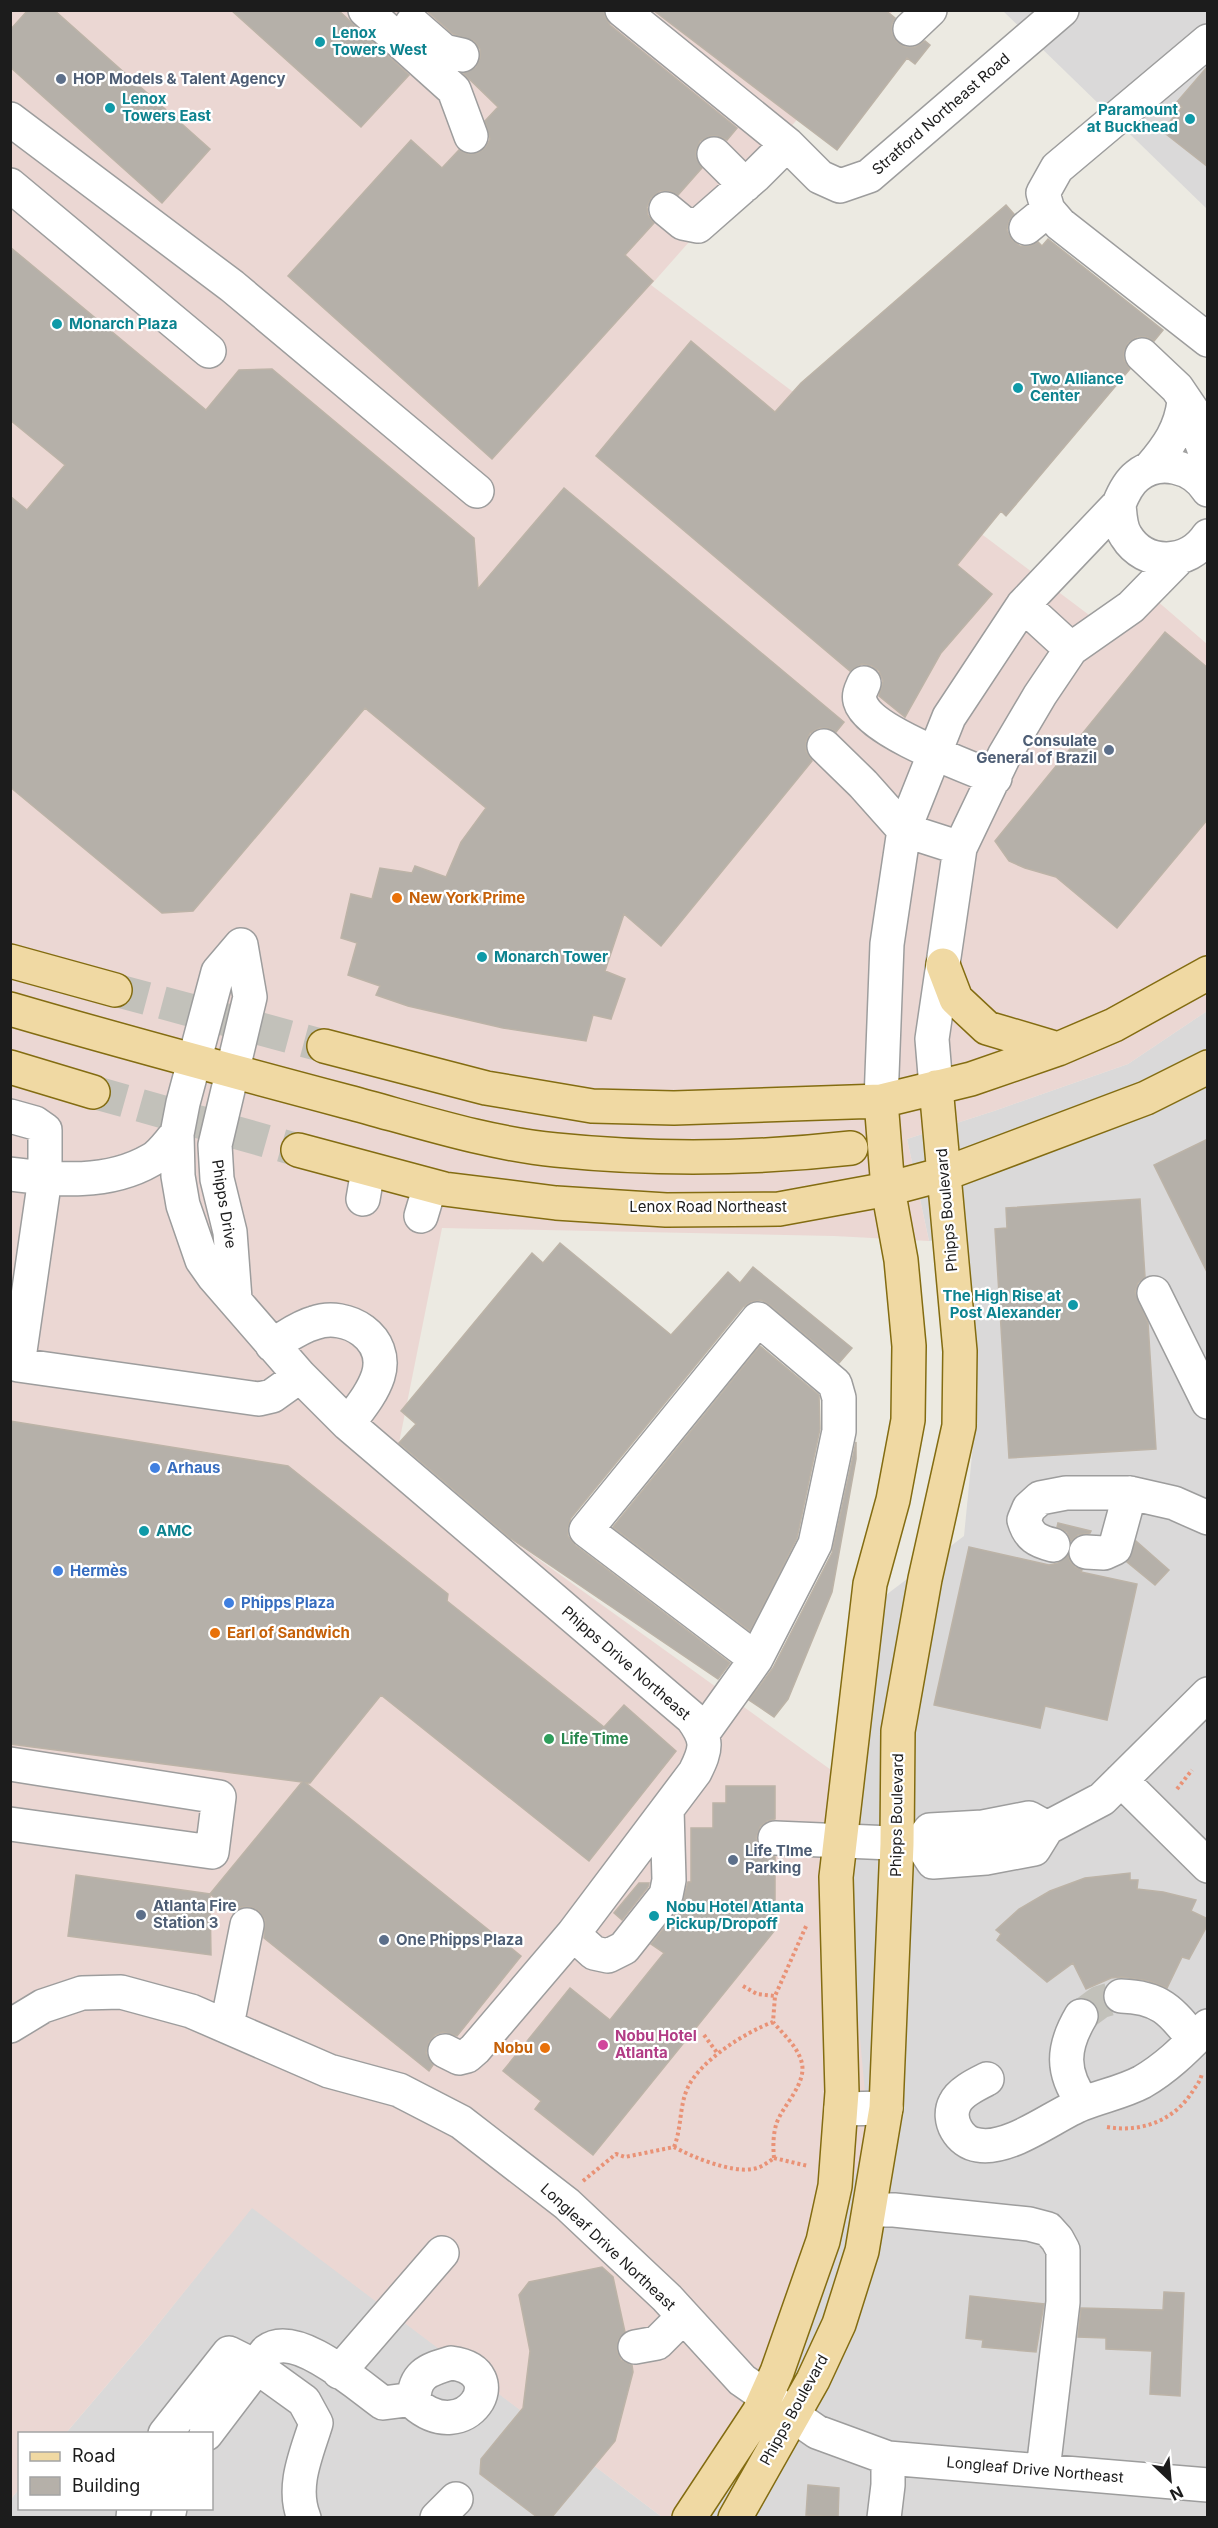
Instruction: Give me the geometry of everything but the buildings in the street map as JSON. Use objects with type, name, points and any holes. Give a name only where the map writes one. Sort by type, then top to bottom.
[{"type":"main road","points":[[10,960],[115,990]]},
{"type":"main road","points":[[943,965],[956,999],[987,1028],[1059,1049]]},
{"type":"main road","points":[[324,1046],[486,1088],[592,1106],[674,1108],[882,1101],[971,1079],[1059,1049],[1114,1025],[1208,973]]},
{"type":"main road","points":[[10,1009],[474,1136],[554,1150],[645,1157],[726,1157],[790,1155],[850,1148],[882,1101]]},
{"type":"main road","points":[[10,1067],[93,1092]]},
{"type":"main road","name":"Lenox Road Northeast","points":[[298,1150],[365,1185],[426,1201],[556,1203],[666,1210],[779,1209],[888,1189],[944,1174],[1146,1098],[1208,1067]]},
{"type":"main road","name":"Phipps Boulevard","points":[[735,2517],[813,2380],[839,2324],[862,2251],[871,2210],[886,2108],[906,1844],[898,1731],[925,1579],[959,1426],[960,1351],[936,1087]]},
{"type":"main road","name":"Phipps Boulevard","points":[[689,2517],[759,2412],[800,2311],[823,2241],[835,2186],[841,2109],[835,1893],[839,1840],[870,1584],[893,1500],[908,1420],[908,1335],[901,1260],[888,1189],[882,1101]]},
{"type":"main road","points":[[850,1148],[888,1189]]},
{"type":"street","points":[[365,10],[454,90],[471,136]]},
{"type":"street","points":[[397,10],[444,51],[462,56]]},
{"type":"street","name":"Stratford Northeast Road","points":[[622,10],[787,144],[820,177],[840,186],[869,176],[1062,10]]},
{"type":"street","points":[[1206,343],[1060,224],[1037,219],[1043,193],[1058,168],[1208,41]]},
{"type":"street","points":[[10,118],[232,286],[477,491]]},
{"type":"street","points":[[666,209],[683,223],[698,226],[787,144]]},
{"type":"street","points":[[714,154],[745,184]]},
{"type":"street","points":[[10,185],[209,351]]},
{"type":"street","points":[[1142,355],[1177,388],[1196,393]]},
{"type":"street","points":[[882,1101],[887,944],[904,830],[949,717],[1023,605],[1119,504],[1126,489],[1136,477],[1150,468],[1162,454],[1196,393]]},
{"type":"street","points":[[1150,468],[1166,465],[1206,474],[1199,436],[1196,393]]},
{"type":"street","points":[[1119,504],[1120,520],[1125,535],[1147,556],[1162,560],[1199,545]]},
{"type":"street","points":[[936,1087],[932,1039],[960,848],[1004,756],[1071,649],[1131,607],[1199,545]]},
{"type":"street","points":[[1023,605],[1071,649]]},
{"type":"street","points":[[864,683],[860,692],[860,701],[870,716],[886,728],[935,753],[995,778]]},
{"type":"street","points":[[824,746],[863,784],[904,830],[960,848]]},
{"type":"street","name":"Phipps Drive","points":[[241,945],[250,997],[215,1145],[217,1179],[230,1232],[235,1299],[214,1277],[202,1260],[192,1235],[178,1176],[177,1134],[218,972],[241,945]]},
{"type":"street","points":[[10,1116],[35,1123],[45,1130],[45,1178],[18,1365],[260,1399],[272,1396],[300,1376]]},
{"type":"street","points":[[10,1174],[83,1179],[128,1170],[153,1160],[177,1134]]},
{"type":"street","points":[[1154,1293],[1208,1402]]},
{"type":"street","name":"Phipps Drive Northeast","points":[[235,1299],[300,1376],[348,1424],[692,1718],[703,1733],[705,1746],[702,1757],[695,1772],[667,1809],[654,1848],[573,1934],[475,2049],[459,2058],[445,2051]]},
{"type":"street","points":[[272,1345],[314,1323],[334,1319],[354,1323],[369,1336],[378,1354],[379,1374],[369,1396],[348,1424]]},
{"type":"street","points":[[703,1733],[756,1659],[815,1544],[839,1431],[839,1398],[835,1384],[758,1319],[586,1530],[756,1659]]},
{"type":"street","points":[[1053,1545],[1038,1542],[1028,1533],[1024,1520],[1029,1508],[1040,1498],[1066,1493],[1130,1493],[1174,1503],[1208,1518]]},
{"type":"street","points":[[1086,1552],[1104,1553],[1115,1548],[1130,1493]]},
{"type":"street","points":[[775,1838],[906,1844],[924,1848],[933,1862],[986,1858],[1034,1849],[1047,1828],[1102,1799],[1208,1694]]},
{"type":"street","points":[[10,1764],[219,1797],[212,1852],[10,1824]]},
{"type":"street","points":[[1121,1780],[1208,1866]]},
{"type":"street","points":[[573,1934],[594,1953],[608,1956],[624,1948],[666,1895],[669,1880],[654,1848]]},
{"type":"street","points":[[227,2025],[247,1924]]},
{"type":"street","name":"Longleaf Drive Northeast","points":[[10,2026],[44,2006],[82,1993],[121,1992],[191,2011],[328,2071],[399,2090],[461,2122],[567,2204],[667,2298],[732,2370],[765,2398],[817,2432],[888,2458],[1208,2485]]},
{"type":"street","points":[[987,2079],[972,2087],[955,2103],[953,2112],[955,2130],[965,2140],[976,2145],[1011,2140],[1083,2103],[1142,2082],[1179,2057],[1201,2033],[1179,2020],[1163,2005],[1143,1997],[1121,1996]]},
{"type":"street","points":[[1080,2016],[1070,2034],[1066,2055],[1068,2077],[1083,2103]]},
{"type":"street","points":[[841,2109],[886,2108]]},
{"type":"street","points":[[871,2210],[1029,2224],[1048,2229],[1057,2239],[1063,2250],[1063,2302],[1043,2470]]},
{"type":"street","points":[[339,2372],[442,2253]]},
{"type":"street","points":[[635,2347],[657,2343],[683,2317]]},
{"type":"street","points":[[207,2432],[267,2351],[283,2344],[310,2352],[383,2403],[414,2399]]},
{"type":"street","points":[[166,2432],[230,2353],[257,2367],[304,2401],[316,2423],[300,2472],[299,2492],[304,2517]]},
{"type":"street","points":[[884,2517],[888,2485],[888,2458]]},
{"type":"path","points":[[1177,1789],[1192,1770]]},
{"type":"path","points":[[774,2158],[773,2146],[777,2124],[799,2083],[802,2063],[796,2048],[773,2022],[775,1996],[811,1915]]},
{"type":"path","points":[[743,1986],[757,1994],[775,1996]]},
{"type":"path","points":[[674,2147],[680,2134],[682,2107],[688,2086],[718,2054],[742,2037],[773,2022]]},
{"type":"path","points":[[704,2035],[718,2054]]},
{"type":"path","points":[[582,2182],[616,2154],[625,2157],[674,2147],[688,2155],[733,2168],[750,2170],[763,2166],[774,2158]]},
{"type":"path","points":[[774,2158],[809,2167]]},
{"type":"shaded area","points":[[11,11],[893,11],[651,285],[1109,630],[1141,587],[1207,644],[1207,1011],[1128,1064],[907,1139],[929,1241],[834,1236],[442,1228],[399,1443],[408,1459],[487,1522],[852,1785],[846,1887],[868,2125],[830,2270],[678,2517],[662,2517],[252,2208],[147,2338],[67,2432],[18,2432],[18,2490],[11,2499]]},
{"type":"shaded area","points":[[1003,11],[1207,11],[1207,209]]},
{"type":"shaded area","points":[[1207,1011],[1207,2517],[678,2518],[830,2270],[854,2175],[846,1887],[874,1604],[964,1536],[978,1394],[967,1235],[929,1241],[907,1139],[1128,1064]]},
{"type":"shaded area","points":[[252,2207],[662,2517],[11,2518],[11,2499],[18,2490],[18,2510],[213,2510],[213,2432],[67,2432],[147,2338]]},
{"type":"tunnel","points":[[115,990],[324,1046]]},
{"type":"tunnel","points":[[93,1092],[298,1150]]},
{"type":"tunnel","points":[[1081,2016],[1100,2002],[1121,1996]]},
{"type":"place","name":"Lenox Towers West","points":[[320,42]]},
{"type":"place","name":"HOP Models & Talent Agency","points":[[61,79]]},
{"type":"place","name":"Lenox Towers East","points":[[110,108]]},
{"type":"place","name":"Paramount at Buckhead","points":[[1190,119]]},
{"type":"place","name":"Monarch Plaza","points":[[57,324]]},
{"type":"place","name":"Two Alliance Center","points":[[1018,388]]},
{"type":"place","name":"Consulate General of Brazil","points":[[1109,750]]},
{"type":"place","name":"New York Prime","points":[[397,898]]},
{"type":"place","name":"Monarch Tower","points":[[482,957]]},
{"type":"place","name":"The High Rise at Post Alexander","points":[[1073,1305]]},
{"type":"place","name":"Arhaus","points":[[155,1468]]},
{"type":"place","name":"AMC","points":[[144,1531]]},
{"type":"place","name":"Hermès","points":[[58,1571]]},
{"type":"place","name":"Phipps Plaza","points":[[229,1603]]},
{"type":"place","name":"Earl of Sandwich","points":[[215,1633]]},
{"type":"place","name":"Life Time","points":[[549,1739]]},
{"type":"place","name":"Life TIme Parking","points":[[733,1860]]},
{"type":"place","name":"Atlanta Fire Station 3","points":[[141,1915]]},
{"type":"place","name":"Nobu Hotel Atlanta Pickup/Dropoff","points":[[654,1916]]},
{"type":"place","name":"One Phipps Plaza","points":[[384,1940]]},
{"type":"place","name":"Nobu Hotel Atlanta","points":[[603,2045]]},
{"type":"place","name":"Nobu","points":[[545,2048]]}]
